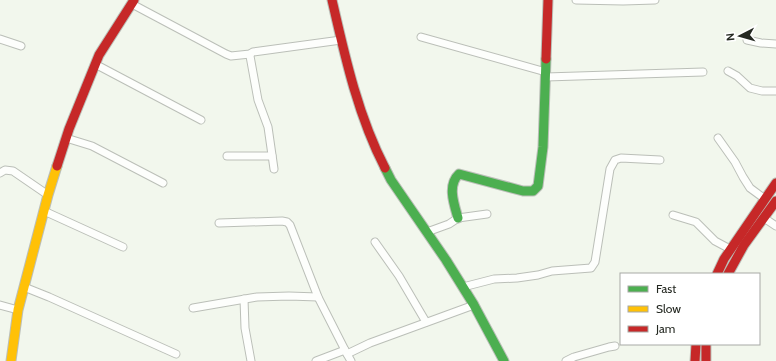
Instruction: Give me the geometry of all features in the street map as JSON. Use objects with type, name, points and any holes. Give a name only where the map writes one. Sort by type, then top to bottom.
[{"type":"street","points":[[332,0],[341,40],[361,112],[375,149],[391,180],[446,260],[474,305],[504,361]]},
{"type":"street","points":[[458,218],[451,187],[455,176],[459,174],[523,191],[533,191],[538,186],[543,147],[548,0]]},
{"type":"street","points":[[576,0],[655,0]]},
{"type":"street","points":[[11,361],[18,310],[48,195],[66,138],[99,55],[133,2],[231,56],[341,40]]},
{"type":"street","points":[[421,37],[546,74],[703,72]]},
{"type":"street","points":[[0,39],[21,46]]},
{"type":"street","points":[[747,40],[776,44]]},
{"type":"street","points":[[250,54],[258,100],[268,128],[274,169]]},
{"type":"street","points":[[96,64],[201,120]]},
{"type":"street","points":[[728,71],[750,88],[762,91],[776,91]]},
{"type":"street","points":[[66,138],[92,146],[163,183]]},
{"type":"street","points":[[718,138],[735,162],[750,188],[765,199]]},
{"type":"street","points":[[227,156],[272,156]]},
{"type":"street","points":[[463,287],[494,280],[538,275],[552,271],[591,268],[596,262],[610,169],[615,160],[621,158],[660,160]]},
{"type":"street","points":[[0,173],[5,170],[13,171],[48,195]]},
{"type":"street","points":[[717,273],[730,249],[776,183]]},
{"type":"street","points":[[728,273],[732,264],[747,241],[776,201]]},
{"type":"street","points":[[44,211],[123,247]]},
{"type":"street","points":[[427,232],[449,224],[458,218],[486,214]]},
{"type":"street","points":[[673,215],[696,222],[715,241],[730,249]]},
{"type":"street","points":[[764,218],[776,226]]},
{"type":"street","points":[[219,223],[282,221],[290,224],[318,297],[351,361]]},
{"type":"street","points":[[375,242],[399,276],[426,322]]},
{"type":"street","points":[[24,287],[176,354]]},
{"type":"street","points":[[193,308],[257,297],[318,297]]},
{"type":"street","points":[[244,299],[245,328],[251,361]]},
{"type":"street","points":[[0,304],[18,310]]},
{"type":"street","points":[[316,361],[346,352],[474,305]]},
{"type":"street","points":[[695,361],[696,345]]},
{"type":"street","points":[[706,345],[706,361]]},
{"type":"street","points":[[566,361],[574,357],[615,346]]},
{"type":"traffic: fast","points":[[458,218],[453,201],[452,189],[455,178],[459,174],[523,191],[533,191],[538,186],[543,147],[546,59]]},
{"type":"traffic: fast","points":[[385,168],[391,180],[446,260],[474,305],[504,361]]},
{"type":"traffic: slow","points":[[11,361],[18,310],[57,166]]},
{"type":"traffic: jam","points":[[57,166],[69,129],[99,55],[134,0]]},
{"type":"traffic: jam","points":[[332,0],[353,86],[367,128],[385,168]]},
{"type":"traffic: jam","points":[[546,59],[548,0]]},
{"type":"traffic: jam","points":[[717,273],[724,259],[776,183]]},
{"type":"traffic: jam","points":[[729,273],[744,245],[776,201]]},
{"type":"traffic: jam","points":[[695,361],[696,345]]},
{"type":"traffic: jam","points":[[706,345],[706,361]]}]
